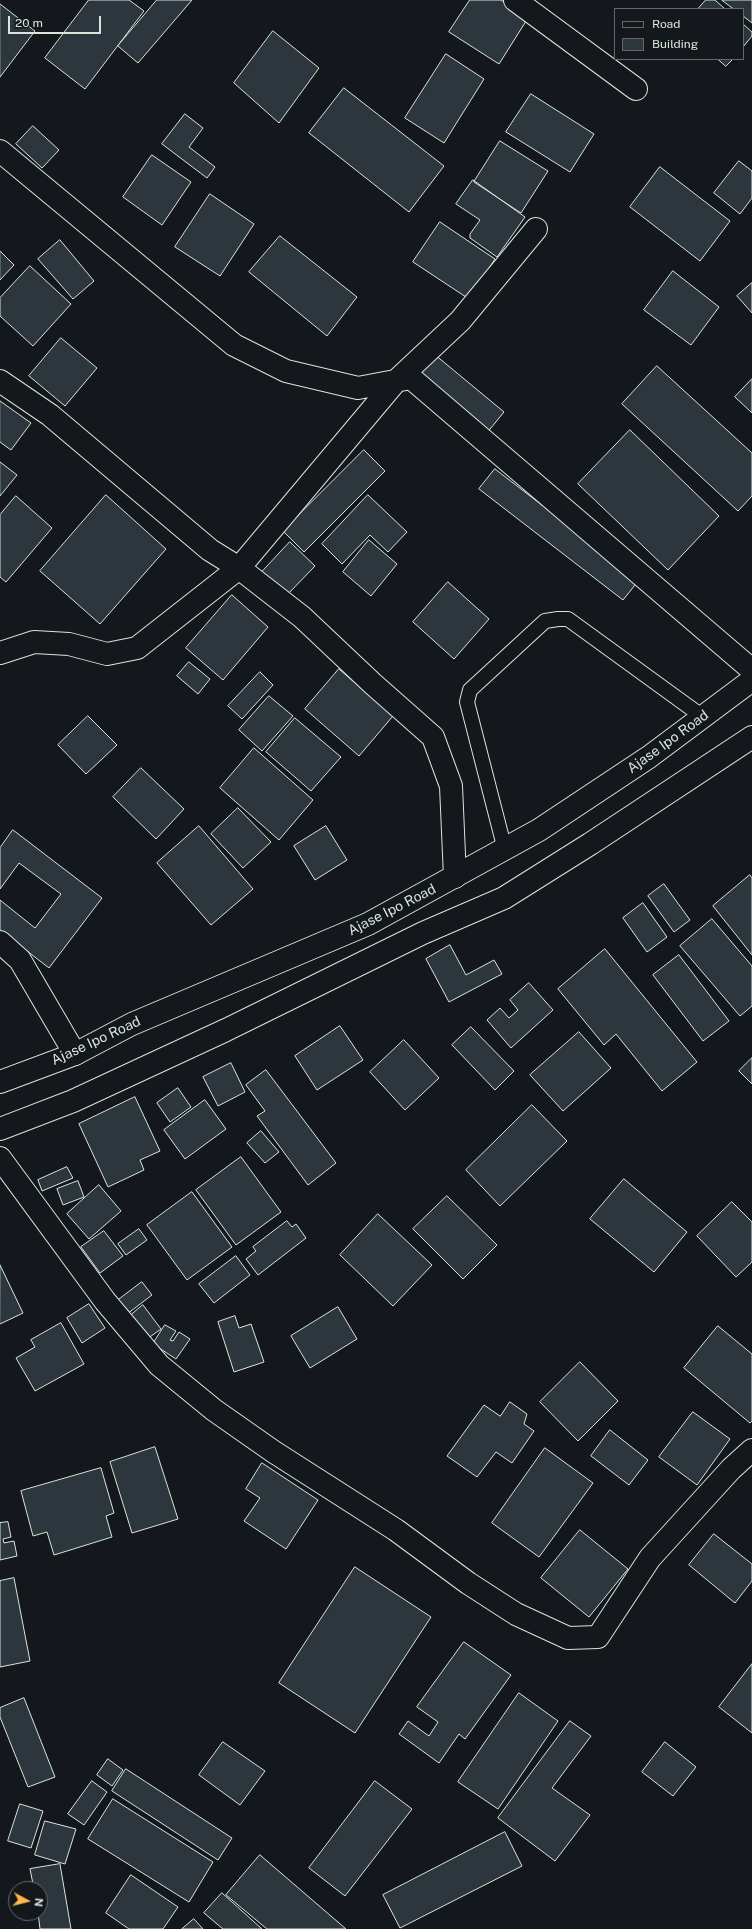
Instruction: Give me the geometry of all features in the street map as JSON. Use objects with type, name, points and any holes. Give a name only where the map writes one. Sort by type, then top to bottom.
[{"type":"main road","points":[[515,0],[636,89]]},
{"type":"main road","points":[[0,151],[234,345],[286,371],[358,388],[411,378],[752,670]]},
{"type":"main road","points":[[0,653],[34,642],[69,644],[107,654],[137,648],[239,568],[396,381],[460,321],[536,229]]},
{"type":"main road","points":[[0,381],[50,414],[210,550],[239,568],[302,617],[373,684],[433,737],[451,786],[455,877]]},
{"type":"main road","name":"Ajase Ipo Road","points":[[0,1082],[75,1054],[132,1024],[368,924],[539,830],[642,761],[752,680]]},
{"type":"main road","points":[[0,1130],[73,1101],[233,1027],[423,933],[504,898],[590,844],[752,737]]},
{"type":"main road","points":[[0,942],[20,960],[75,1054]]},
{"type":"main road","points":[[0,1158],[105,1301],[159,1365],[214,1410],[396,1530],[468,1583],[516,1614],[568,1638],[598,1638],[650,1558],[731,1469],[752,1450]]},
{"type":"lane","points":[[505,850],[467,702],[470,690],[545,621],[568,619],[703,717]]},
{"type":"building","points":[[89,0],[129,0],[144,11],[85,89],[45,58]]},
{"type":"building","points":[[157,0],[192,0],[138,63],[118,46]]},
{"type":"building","points":[[470,0],[501,0],[528,18],[499,64],[449,32]]},
{"type":"building","points":[[706,0],[715,0],[724,8],[699,8]]},
{"type":"building","points":[[722,0],[752,0],[752,23],[744,17],[744,8],[733,8]]},
{"type":"building","points":[[0,4],[35,31],[0,77]]},
{"type":"building","points":[[744,25],[752,32],[752,36],[744,46]]},
{"type":"building","points":[[273,31],[319,68],[279,123],[234,83]]},
{"type":"building","points":[[446,54],[484,79],[444,143],[405,118]]},
{"type":"building","points":[[719,60],[732,60],[726,66]]},
{"type":"building","points":[[344,88],[444,166],[409,212],[309,133]]},
{"type":"building","points":[[531,94],[594,134],[570,172],[506,132]]},
{"type":"building","points":[[185,114],[203,128],[189,147],[215,167],[207,178],[162,144]]},
{"type":"building","points":[[33,126],[59,150],[42,168],[16,144]]},
{"type":"building","points":[[500,141],[548,171],[521,213],[474,182]]},
{"type":"building","points":[[152,155],[191,182],[162,225],[123,197]]},
{"type":"building","points":[[739,161],[752,171],[752,198],[740,214],[714,193]]},
{"type":"building","points":[[660,167],[730,221],[700,261],[630,207]]},
{"type":"building","points":[[473,180],[525,217],[497,257],[470,238],[470,234],[480,220],[456,204]]},
{"type":"building","points":[[210,194],[254,224],[220,276],[175,247]]},
{"type":"building","points":[[440,222],[495,259],[469,299],[413,262]]},
{"type":"building","points":[[280,236],[357,297],[327,336],[249,272]]},
{"type":"building","points":[[60,240],[94,281],[73,299],[38,259]]},
{"type":"building","points":[[0,251],[14,265],[0,280]]},
{"type":"building","points":[[30,266],[71,304],[33,346],[0,316],[0,298]]},
{"type":"building","points":[[673,271],[719,307],[691,345],[644,310]]},
{"type":"building","points":[[752,283],[752,313],[737,296]]},
{"type":"building","points":[[61,338],[97,368],[65,406],[29,376]]},
{"type":"building","points":[[434,354],[504,412],[486,434],[417,375]]},
{"type":"building","points":[[657,366],[752,453],[752,496],[738,511],[622,404]]},
{"type":"building","points":[[752,379],[752,413],[735,397]]},
{"type":"building","points":[[0,401],[31,423],[11,450],[0,442]]},
{"type":"building","points":[[630,430],[719,516],[668,570],[578,484]]},
{"type":"building","points":[[364,450],[385,471],[304,552],[283,531]]},
{"type":"building","points":[[0,462],[17,475],[0,496]]},
{"type":"building","points":[[495,469],[639,580],[623,600],[479,489]]},
{"type":"building","points":[[106,495],[166,549],[100,624],[40,571]]},
{"type":"building","points":[[368,495],[407,532],[388,552],[370,535],[342,564],[322,544]]},
{"type":"building","points":[[16,496],[52,528],[6,582],[0,577],[0,515]]},
{"type":"building","points":[[369,540],[397,564],[371,596],[343,572]]},
{"type":"building","points":[[290,542],[315,566],[286,596],[261,573]]},
{"type":"building","points":[[448,582],[489,619],[454,659],[413,622]]},
{"type":"building","points":[[232,595],[268,627],[223,680],[186,648]]},
{"type":"building","points":[[189,662],[210,679],[198,694],[177,676]]},
{"type":"building","points":[[339,669],[393,716],[359,756],[305,709]]},
{"type":"building","points":[[260,672],[273,685],[242,719],[228,706]]},
{"type":"building","points":[[269,696],[293,716],[262,751],[239,730]]},
{"type":"building","points":[[88,716],[117,745],[86,774],[58,745]]},
{"type":"building","points":[[295,718],[341,757],[311,791],[266,752]]},
{"type":"building","points":[[254,748],[313,800],[279,840],[220,788]]},
{"type":"building","points":[[141,768],[184,809],[156,839],[113,797]]},
{"type":"building","points":[[238,808],[271,842],[243,868],[211,834]]},
{"type":"building","points":[[199,826],[253,889],[211,925],[157,863]]},
{"type":"building","points":[[326,826],[347,860],[315,880],[294,846]]},
{"type":"building","points":[[13,830],[102,898],[49,968],[0,930],[0,900],[35,928],[61,894],[19,863],[0,889],[0,848]]},
{"type":"building","points":[[750,875],[752,878],[752,955],[713,906]]},
{"type":"building","points":[[664,884],[690,920],[674,932],[648,896]]},
{"type":"building","points":[[643,903],[667,937],[647,952],[623,918]]},
{"type":"building","points":[[712,919],[752,966],[752,1006],[740,1016],[680,946]]},
{"type":"building","points":[[450,945],[466,975],[494,960],[502,974],[449,1002],[426,959]]},
{"type":"building","points":[[605,949],[697,1062],[662,1091],[616,1034],[604,1045],[558,989]]},
{"type":"building","points":[[679,955],[729,1021],[703,1041],[653,975]]},
{"type":"building","points":[[529,983],[553,1010],[511,1048],[487,1020],[500,1008],[509,1018],[518,1010],[510,1000]]},
{"type":"building","points":[[340,1026],[363,1060],[317,1090],[295,1056]]},
{"type":"building","points":[[471,1027],[514,1071],[495,1090],[452,1045]]},
{"type":"building","points":[[579,1032],[611,1068],[563,1111],[530,1075]]},
{"type":"building","points":[[404,1040],[439,1078],[405,1110],[370,1072]]},
{"type":"building","points":[[752,1058],[752,1084],[739,1071]]},
{"type":"building","points":[[231,1063],[245,1092],[218,1106],[203,1077]]},
{"type":"building","points":[[266,1070],[336,1163],[308,1185],[257,1116],[265,1111],[246,1085]]},
{"type":"building","points":[[178,1088],[191,1107],[170,1122],[157,1103]]},
{"type":"building","points":[[135,1097],[160,1151],[140,1160],[144,1170],[108,1187],[79,1124]]},
{"type":"building","points":[[205,1100],[226,1129],[185,1159],[164,1130]]},
{"type":"building","points":[[532,1105],[567,1141],[500,1206],[466,1170]]},
{"type":"building","points":[[261,1131],[279,1152],[265,1163],[247,1143]]},
{"type":"building","points":[[241,1157],[281,1212],[236,1245],[196,1190]]},
{"type":"building","points":[[67,1167],[73,1178],[42,1191],[38,1180]]},
{"type":"building","points":[[624,1179],[687,1232],[654,1272],[590,1219]]},
{"type":"building","points":[[78,1181],[84,1197],[63,1205],[57,1189]]},
{"type":"building","points":[[99,1185],[121,1211],[89,1239],[67,1214]]},
{"type":"building","points":[[192,1192],[232,1247],[187,1280],[147,1225]]},
{"type":"building","points":[[447,1196],[497,1245],[463,1279],[413,1229]]},
{"type":"building","points":[[732,1202],[752,1222],[752,1262],[736,1277],[697,1236]]},
{"type":"building","points":[[378,1214],[432,1265],[393,1306],[340,1255]]},
{"type":"building","points":[[287,1221],[292,1227],[296,1224],[306,1238],[258,1275],[246,1259],[256,1251],[253,1247]]},
{"type":"building","points":[[139,1229],[147,1240],[126,1255],[118,1244]]},
{"type":"building","points":[[104,1231],[123,1256],[100,1273],[81,1247]]},
{"type":"building","points":[[236,1256],[250,1275],[214,1303],[199,1284]]},
{"type":"building","points":[[0,1265],[23,1313],[0,1324]]},
{"type":"building","points":[[142,1282],[152,1295],[127,1314],[117,1301]]},
{"type":"building","points":[[89,1304],[105,1328],[82,1343],[67,1318]]},
{"type":"building","points":[[143,1305],[161,1329],[147,1339],[130,1316]]},
{"type":"building","points":[[338,1307],[357,1339],[310,1368],[291,1336]]},
{"type":"building","points":[[235,1316],[239,1328],[251,1324],[264,1362],[234,1372],[218,1322]]},
{"type":"building","points":[[61,1323],[84,1364],[35,1391],[16,1358],[35,1347],[31,1340]]},
{"type":"building","points":[[165,1325],[176,1331],[170,1340],[173,1341],[179,1332],[190,1339],[176,1359],[153,1344]]},
{"type":"building","points":[[718,1326],[752,1354],[752,1421],[750,1423],[684,1368]]},
{"type":"building","points":[[580,1362],[618,1401],[578,1441],[540,1402]]},
{"type":"building","points":[[510,1402],[527,1414],[524,1424],[534,1431],[512,1463],[496,1452],[477,1477],[447,1456],[484,1405],[500,1416]]},
{"type":"building","points":[[693,1412],[730,1439],[697,1485],[659,1457]]},
{"type":"building","points":[[610,1430],[648,1460],[629,1485],[591,1456]]},
{"type":"building","points":[[155,1447],[178,1519],[132,1533],[110,1462]]},
{"type":"building","points":[[545,1448],[593,1483],[539,1557],[492,1523]]},
{"type":"building","points":[[262,1463],[318,1500],[286,1549],[244,1521],[260,1498],[246,1489]]},
{"type":"building","points":[[101,1468],[114,1513],[106,1516],[112,1537],[54,1555],[47,1532],[33,1536],[21,1491]]},
{"type":"building","points":[[8,1522],[11,1537],[3,1539],[4,1543],[14,1541],[17,1556],[0,1560],[0,1523]]},
{"type":"building","points":[[580,1530],[628,1569],[589,1617],[541,1578]]},
{"type":"building","points":[[714,1534],[752,1564],[752,1581],[735,1603],[689,1565]]},
{"type":"building","points":[[355,1567],[431,1617],[355,1733],[279,1683]]},
{"type":"building","points":[[14,1578],[30,1661],[0,1667],[0,1581]]},
{"type":"building","points":[[464,1642],[511,1675],[465,1739],[459,1734],[439,1763],[399,1734],[408,1721],[429,1736],[438,1722],[417,1707]]},
{"type":"building","points":[[752,1664],[752,1733],[719,1707]]},
{"type":"building","points":[[519,1693],[558,1721],[498,1809],[458,1782]]},
{"type":"building","points":[[24,1698],[55,1777],[28,1787],[0,1717],[0,1708]]},
{"type":"building","points":[[570,1721],[591,1736],[552,1788],[590,1815],[555,1861],[498,1818]]},
{"type":"building","points":[[223,1742],[265,1771],[240,1805],[199,1775]]},
{"type":"building","points":[[665,1742],[696,1767],[673,1796],[642,1772]]},
{"type":"building","points":[[108,1759],[123,1770],[112,1786],[97,1775]]},
{"type":"building","points":[[126,1769],[232,1838],[218,1860],[112,1791]]},
{"type":"building","points":[[92,1781],[107,1792],[84,1825],[68,1814]]},
{"type":"building","points":[[375,1781],[412,1809],[345,1896],[309,1868]]},
{"type":"building","points":[[113,1799],[213,1862],[189,1902],[88,1839]]},
{"type":"building","points":[[20,1804],[43,1811],[31,1848],[8,1841]]},
{"type":"building","points":[[45,1821],[76,1829],[65,1864],[35,1855]]},
{"type":"building","points":[[505,1832],[522,1866],[400,1928],[383,1895]]},
{"type":"building","points":[[260,1855],[346,1929],[267,1929],[226,1895]]},
{"type":"building","points":[[60,1864],[71,1929],[40,1929],[39,1921],[48,1921],[48,1881],[32,1881],[30,1869]]},
{"type":"building","points":[[131,1875],[178,1907],[163,1929],[129,1929],[106,1913]]},
{"type":"building","points":[[222,1893],[262,1929],[223,1929],[204,1913]]},
{"type":"building","points":[[194,1919],[203,1929],[182,1929]]}]
